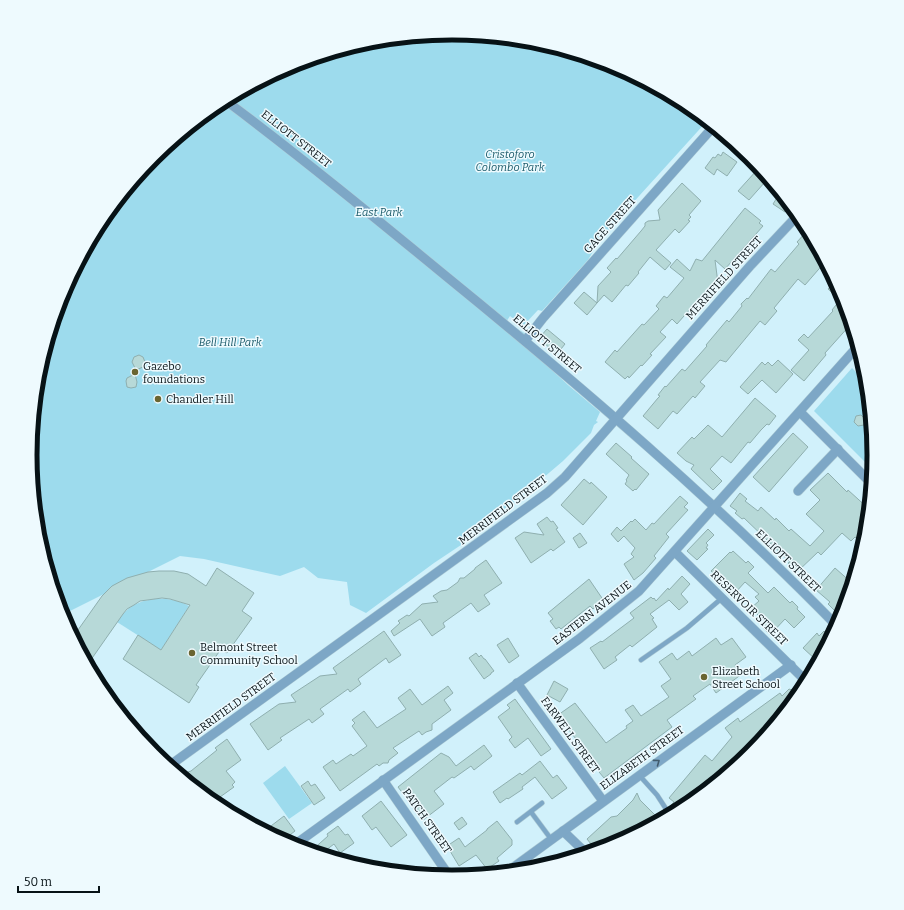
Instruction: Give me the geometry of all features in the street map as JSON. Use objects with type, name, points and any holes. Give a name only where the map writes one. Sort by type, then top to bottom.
[{"type":"street","name":"ELLIOTT STREET","points":[[231,104],[297,154],[525,341],[616,418],[715,507],[832,621]]},
{"type":"street","name":"GAGE STREET","points":[[525,341],[710,130]]},
{"type":"street","name":"MERRIFIELD STREET","points":[[174,763],[547,494],[565,477],[750,266],[794,220]]},
{"type":"street","name":"EASTERN AVENUE","points":[[300,841],[579,639],[640,591],[854,351]]},
{"type":"street","points":[[800,412],[866,478]]},
{"type":"street","points":[[798,491],[838,449]]},
{"type":"street","name":"RESERVOIR STREET","points":[[675,552],[802,677]]},
{"type":"street","name":"ELIZABETH STREET","points":[[517,864],[791,665]]},
{"type":"street","name":"FARWELL STREET","points":[[517,683],[603,801]]},
{"type":"street","name":"PATCH STREET","points":[[383,780],[445,870]]},
{"type":"street","points":[[563,830],[582,849]]},
{"type":"lane","points":[[642,660],[687,628],[722,598]]},
{"type":"lane","points":[[638,775],[657,796],[666,810]]},
{"type":"lane","points":[[517,822],[542,803]]},
{"type":"lane","points":[[531,812],[551,839]]},
{"type":"green space","name":"Bell Hill Park","points":[[452,40],[479,41],[533,48],[585,62],[636,83],[683,110],[703,125],[601,238],[588,260],[542,311],[538,310],[523,326],[510,316],[506,322],[526,334],[540,359],[600,412],[596,421],[598,422],[594,425],[591,433],[563,461],[476,535],[434,563],[366,613],[350,605],[347,582],[318,578],[304,567],[280,576],[204,559],[180,556],[68,612],[51,562],[45,536],[38,482],[37,455],[41,401],[51,348],[59,322],[80,271],[107,224],[123,202],[140,181],[178,143],[221,110],[245,96],[268,83],[319,62],[371,48],[425,41]]},
{"type":"green space","points":[[852,368],[859,375],[866,428],[867,462],[866,463],[814,411]]},
{"type":"green space","points":[[154,599],[172,600],[189,606],[161,650],[117,622],[129,608],[137,603]]},
{"type":"green space","points":[[285,766],[312,803],[289,819],[263,783]]},
{"type":"building","points":[[723,152],[737,162],[727,176],[717,169],[714,175],[705,168],[713,157],[715,158],[718,154],[721,156]]},
{"type":"building","points":[[755,172],[765,182],[749,200],[738,191]]},
{"type":"building","points":[[682,183],[701,201],[689,215],[691,217],[688,220],[690,221],[679,233],[675,229],[656,250],[671,263],[665,270],[650,257],[638,272],[639,273],[628,286],[626,285],[612,302],[604,295],[597,303],[598,286],[611,272],[607,268],[616,258],[617,259],[641,231],[645,226],[645,223],[648,221],[660,220],[658,210]]},
{"type":"building","points":[[777,197],[787,210],[785,212],[773,204]]},
{"type":"building","points":[[745,208],[761,221],[759,223],[763,226],[725,269],[715,260],[718,283],[713,283],[677,324],[672,319],[660,332],[666,337],[650,354],[652,355],[629,378],[628,376],[625,379],[605,362],[615,350],[617,352],[642,324],[644,325],[659,309],[656,306],[664,296],[667,298],[684,278],[670,267],[677,259],[690,271],[696,259],[702,261]]},
{"type":"building","points":[[803,235],[821,266],[805,285],[798,279],[774,308],[777,311],[765,325],[760,321],[726,362],[720,360],[700,382],[705,386],[695,398],[693,396],[677,414],[673,411],[658,429],[643,416],[660,396],[658,395],[682,369],[685,371],[727,320],[729,322],[742,306],[741,304],[747,298],[748,299],[771,269],[775,272],[799,244],[797,242]]},
{"type":"building","points":[[831,286],[835,295],[828,289]]},
{"type":"building","points":[[584,292],[597,303],[587,315],[574,303]]},
{"type":"building","points":[[838,303],[847,328],[825,353],[826,355],[804,381],[791,370],[809,350],[798,340],[804,334],[808,338],[833,311],[832,310]]},
{"type":"building","points":[[547,329],[565,344],[557,354],[544,343],[545,342],[540,337]]},
{"type":"building","points":[[139,355],[143,357],[145,362],[143,367],[136,370],[132,362],[134,357]]},
{"type":"building","points":[[778,360],[793,374],[776,393],[762,380],[748,394],[740,387],[762,362],[765,365],[768,362],[772,366]]},
{"type":"building","points":[[135,374],[137,382],[136,387],[127,387],[127,378]]},
{"type":"building","points":[[755,398],[776,416],[769,425],[767,424],[750,443],[748,442],[731,463],[722,456],[710,469],[722,481],[713,490],[691,469],[694,465],[686,461],[677,453],[692,437],[694,439],[708,425],[722,437]]},
{"type":"building","points":[[861,415],[865,419],[864,425],[858,426],[854,422],[856,416]]},
{"type":"building","points":[[793,433],[808,447],[769,492],[753,477]]},
{"type":"building","points":[[616,443],[649,474],[636,490],[635,489],[633,491],[625,484],[629,475],[606,454]]},
{"type":"building","points":[[828,473],[847,492],[848,490],[864,504],[859,536],[858,539],[855,537],[851,541],[842,533],[821,555],[818,552],[797,572],[788,563],[790,562],[744,518],[742,519],[735,513],[737,511],[730,506],[740,493],[747,499],[745,501],[758,511],[761,507],[775,520],[776,518],[789,531],[791,529],[810,546],[824,531],[806,514],[820,500],[810,490]]},
{"type":"building","points":[[584,479],[590,484],[591,482],[607,497],[583,525],[561,505]]},
{"type":"building","points":[[680,496],[688,503],[684,507],[688,510],[666,534],[669,537],[654,556],[656,558],[643,573],[634,580],[624,564],[634,557],[631,554],[635,548],[624,536],[618,542],[611,534],[617,527],[621,531],[635,519],[646,530],[652,523],[654,524]]},
{"type":"building","points":[[547,517],[551,522],[553,521],[558,528],[556,529],[565,542],[553,551],[551,549],[531,563],[515,538],[524,532],[544,535],[537,524]]},
{"type":"building","points":[[708,529],[714,535],[706,543],[708,545],[706,548],[708,549],[697,560],[687,551]]},
{"type":"building","points":[[580,533],[587,543],[579,548],[573,538]]},
{"type":"building","points":[[733,551],[746,563],[748,561],[754,567],[748,573],[768,593],[774,587],[790,603],[792,601],[798,607],[797,609],[805,617],[794,628],[785,619],[770,635],[762,627],[766,623],[751,608],[759,601],[755,597],[759,594],[745,582],[735,593],[711,571],[730,552],[731,553]]},
{"type":"building","points":[[486,560],[502,583],[484,595],[490,604],[478,612],[471,603],[443,623],[445,627],[432,636],[420,619],[394,636],[391,631],[400,623],[398,621],[407,615],[409,616],[422,604],[438,602],[433,596],[441,591],[447,590],[458,582],[460,578],[464,578]]},
{"type":"building","points":[[217,568],[254,593],[242,611],[252,618],[227,653],[221,649],[196,685],[199,687],[189,703],[123,659],[138,635],[161,650],[190,605],[162,598],[140,601],[127,609],[91,659],[77,632],[102,596],[112,586],[127,578],[148,572],[174,571],[188,574],[206,586]]},
{"type":"building","points":[[835,568],[848,579],[836,612],[828,604],[830,602],[816,590]]},
{"type":"building","points":[[682,576],[690,584],[681,594],[688,602],[679,610],[669,600],[650,614],[654,618],[652,619],[657,627],[632,647],[630,645],[615,657],[617,660],[604,669],[590,648],[601,641],[602,642],[634,618],[630,613],[651,597],[656,601]]},
{"type":"building","points":[[589,579],[604,601],[593,609],[590,606],[561,629],[559,627],[556,629],[550,621],[553,619],[548,613]]},
{"type":"building","points":[[384,631],[401,655],[389,663],[386,658],[358,679],[361,684],[350,692],[348,689],[320,709],[324,714],[312,723],[309,719],[280,738],[282,740],[268,750],[250,724],[279,704],[296,702],[291,695],[320,676],[337,674],[333,668]]},
{"type":"building","points":[[824,631],[826,633],[814,658],[803,648],[817,633],[819,636]]},
{"type":"building","points":[[508,638],[519,656],[509,663],[497,645]]},
{"type":"building","points":[[716,638],[721,645],[732,638],[746,657],[735,665],[742,674],[716,693],[710,684],[693,696],[696,699],[667,720],[672,727],[604,778],[590,761],[593,759],[581,744],[576,743],[576,739],[558,715],[575,703],[606,743],[627,728],[626,726],[633,721],[625,710],[633,705],[641,716],[669,697],[661,686],[671,679],[659,662],[672,653],[677,660],[689,651],[692,656]]},
{"type":"building","points":[[476,653],[479,657],[481,655],[485,659],[494,671],[484,679],[469,658]]},
{"type":"building","points":[[554,681],[568,689],[560,702],[547,695]]},
{"type":"building","points":[[448,686],[453,693],[444,700],[451,710],[432,724],[432,730],[422,735],[419,731],[393,748],[398,753],[389,760],[388,763],[383,763],[379,766],[377,764],[340,791],[323,767],[333,760],[336,764],[351,754],[353,756],[367,746],[352,726],[355,723],[352,720],[364,711],[377,728],[406,709],[398,698],[410,689],[422,705]]},
{"type":"building","points":[[789,689],[794,691],[764,729],[726,767],[683,800],[671,807],[670,806],[674,802],[669,798],[705,755],[712,761],[732,737],[725,728],[738,718],[740,722],[780,693],[782,696]]},
{"type":"building","points":[[515,699],[551,749],[541,756],[528,738],[515,748],[509,740],[512,737],[498,717],[510,708],[507,705]]},
{"type":"building","points":[[227,739],[241,760],[226,771],[235,782],[232,785],[234,787],[218,798],[188,775],[188,772],[217,750],[215,748]]},
{"type":"building","points":[[484,745],[492,756],[474,770],[471,766],[454,778],[452,777],[434,791],[444,804],[423,820],[398,787],[441,753],[449,757],[456,766]]},
{"type":"building","points":[[540,761],[553,778],[557,775],[567,788],[552,799],[535,777],[522,787],[523,789],[500,803],[493,792],[520,773],[522,775]]},
{"type":"building","points":[[308,781],[311,786],[315,784],[325,798],[314,805],[301,786]]},
{"type":"building","points":[[637,793],[640,800],[655,815],[636,827],[591,846],[587,839],[611,817],[617,816],[633,800]]},
{"type":"building","points":[[381,801],[407,835],[391,847],[376,827],[372,830],[362,816]]},
{"type":"building","points":[[284,816],[295,831],[288,836],[269,827]]},
{"type":"building","points":[[462,817],[467,824],[459,830],[454,823]]},
{"type":"building","points":[[497,821],[512,840],[512,845],[497,858],[499,861],[489,868],[486,868],[476,855],[459,866],[447,846],[459,838],[465,847]]},
{"type":"building","points":[[338,826],[345,835],[348,834],[354,843],[340,853],[334,844],[326,850],[316,847],[328,836],[327,834]]},
{"type":"place","name":"Gazebo foundations","points":[[135,372]]},
{"type":"place","name":"Chandler Hill","points":[[158,399]]},
{"type":"place","name":"Belmont Street Community School","points":[[192,653]]},
{"type":"place","name":"Elizabeth Street School","points":[[704,677]]},
{"type":"park label","name":"Cristoforo Colombo Park","points":[[510,160]]},
{"type":"park label","name":"East Park","points":[[379,212]]}]
